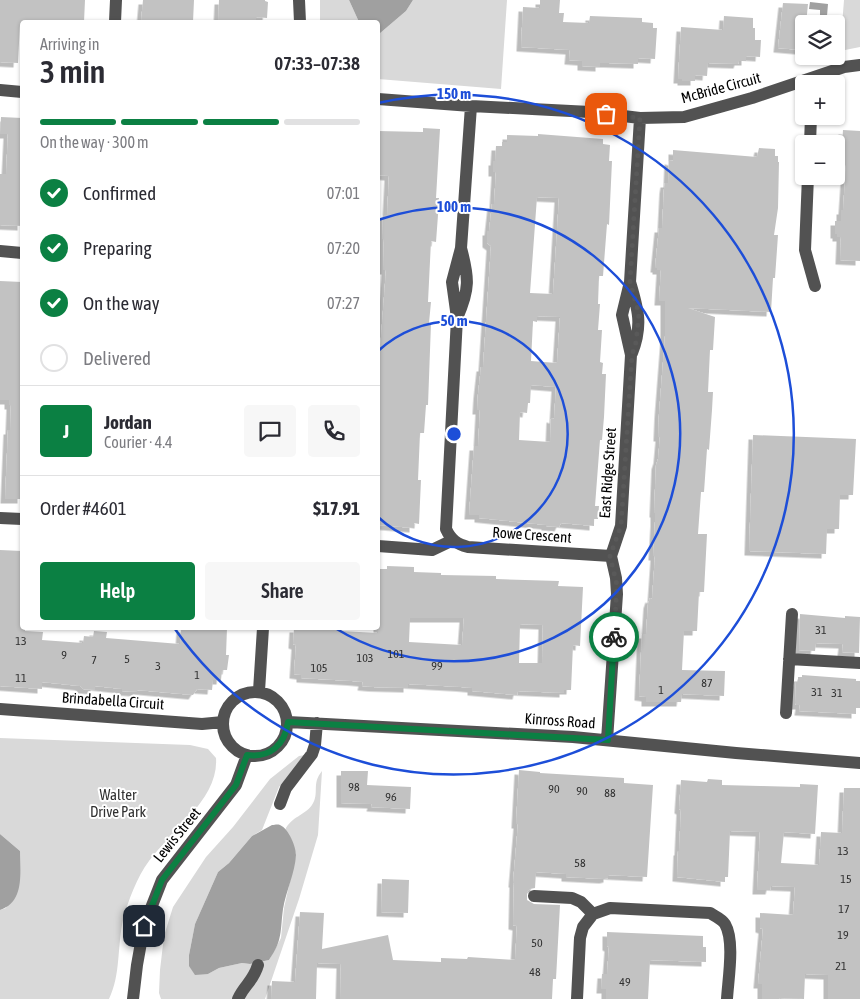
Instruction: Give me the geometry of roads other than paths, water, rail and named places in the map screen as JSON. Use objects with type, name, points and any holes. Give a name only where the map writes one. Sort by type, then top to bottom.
[{"type":"street","points":[[114,20],[116,0]]},
{"type":"street","points":[[299,0],[300,20]]},
{"type":"street","name":"McBride Circuit","points":[[824,75],[860,65]]},
{"type":"street","name":"McBride Circuit","points":[[380,99],[590,112],[640,118],[684,117],[795,85]]},
{"type":"street","points":[[0,90],[20,92]]},
{"type":"street","points":[[380,546],[432,550],[453,540],[446,529],[445,523],[457,318],[452,282],[461,248],[471,106]]},
{"type":"street","name":"East Ridge Street","points":[[610,556],[621,526],[632,355],[622,316],[630,282],[640,118]]},
{"type":"street","points":[[808,185],[805,250],[815,286]]},
{"type":"street","points":[[0,252],[20,253]]},
{"type":"street","points":[[0,518],[20,519]]},
{"type":"street","name":"Rowe Crescent","points":[[453,540],[460,545],[468,547],[610,556]]},
{"type":"street","points":[[608,740],[617,594],[616,578],[610,556]]},
{"type":"street","points":[[786,713],[792,614]]},
{"type":"street","points":[[259,691],[263,630]]},
{"type":"street","points":[[789,659],[860,663]]},
{"type":"street","points":[[259,691],[276,698],[282,705],[288,722],[287,733],[276,749],[267,754],[257,756],[247,755],[229,743],[224,733],[223,722],[225,712],[231,702],[248,692],[259,691]]},
{"type":"street","name":"Brindabella Circuit","points":[[0,709],[202,724],[223,722]]},
{"type":"street","name":"Kinross Road","points":[[288,722],[608,740],[762,755],[860,762]]},
{"type":"street","points":[[280,804],[286,788],[312,754],[315,745],[317,723]]},
{"type":"street","name":"Lewis Street","points":[[133,999],[144,926],[162,880],[236,785],[247,755]]},
{"type":"street","points":[[534,896],[572,898],[581,902],[594,914]]},
{"type":"street","points":[[577,999],[580,938],[583,927],[594,914],[610,908],[710,913],[718,917],[725,924],[729,937],[727,999]]},
{"type":"street","points":[[238,999],[255,976],[258,965]]},
{"type":"park label","name":"Walter Drive Park","points":[[118,804]]}]
